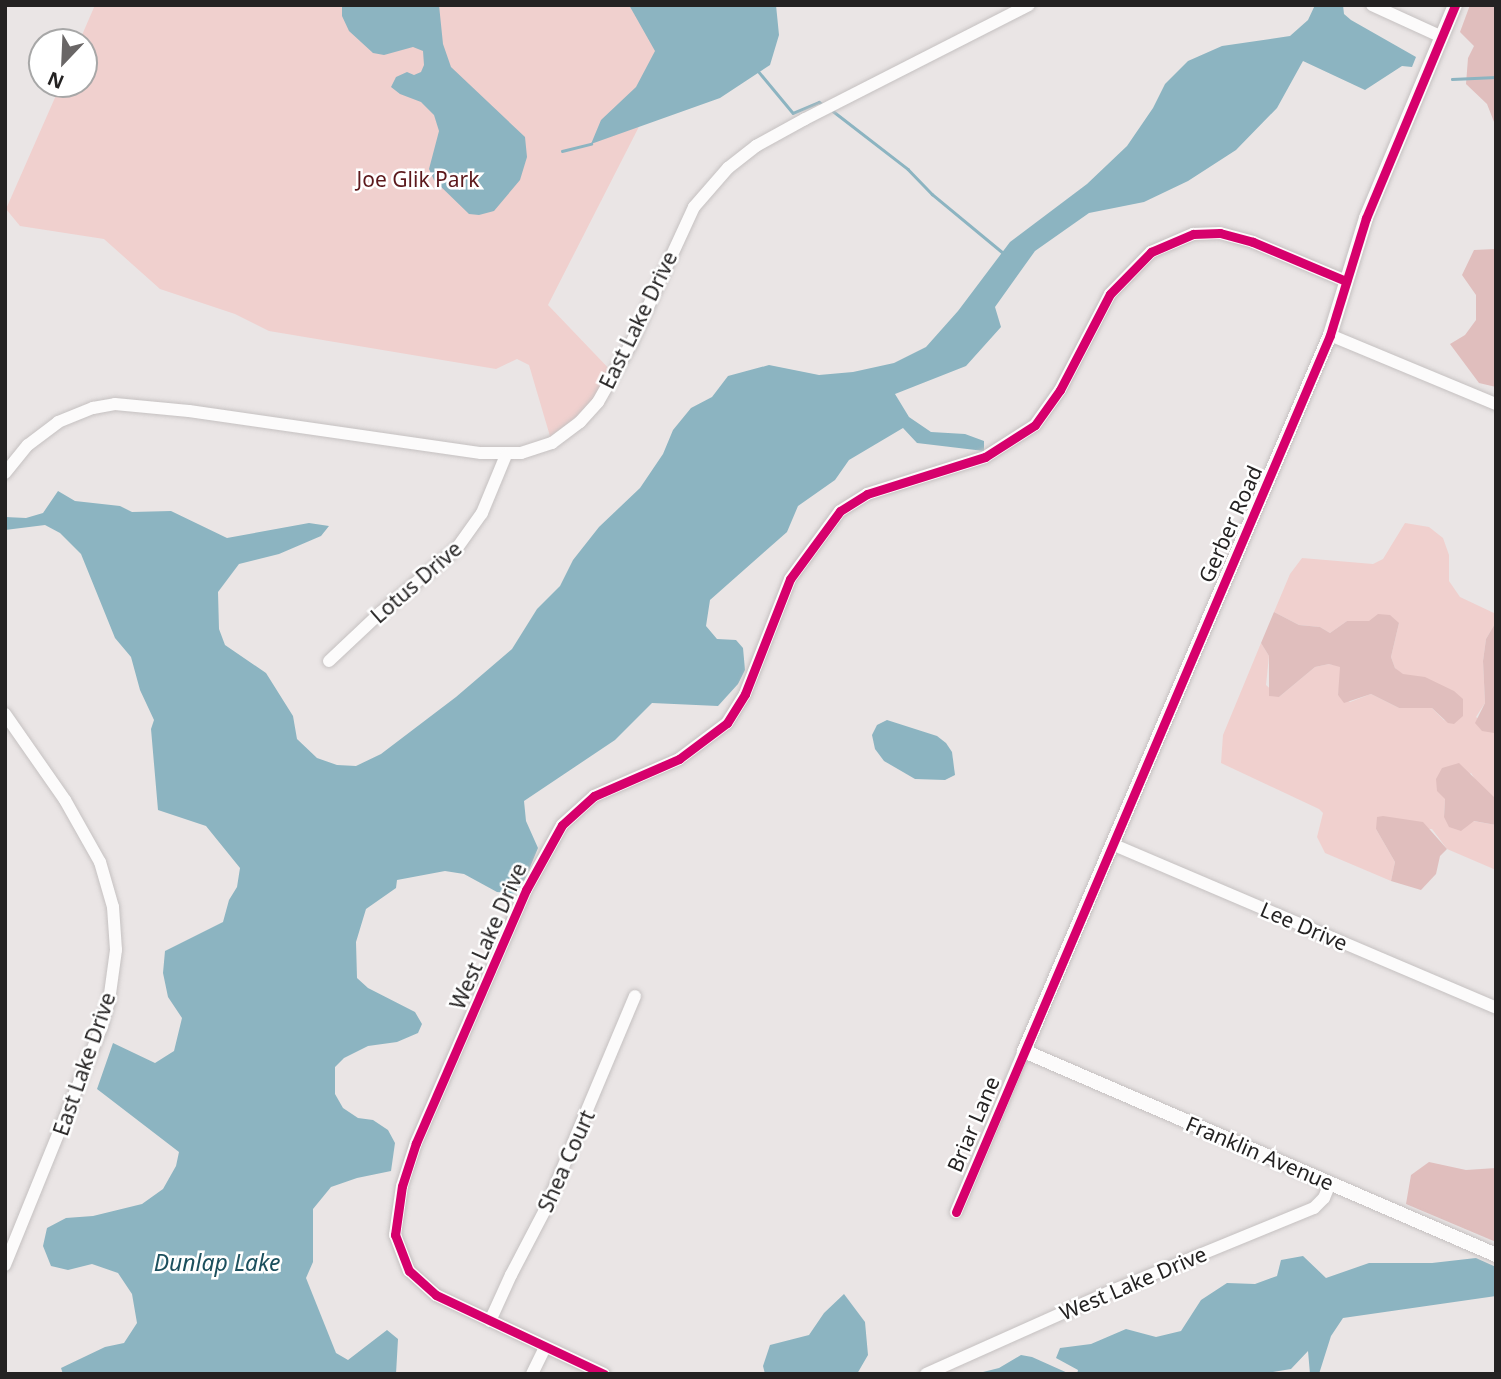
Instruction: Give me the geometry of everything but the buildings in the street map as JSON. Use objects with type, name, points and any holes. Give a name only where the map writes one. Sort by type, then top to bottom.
[{"type":"street","name":"East Lake Drive","points":[[5,473],[28,445],[58,422],[93,408],[122,404],[190,411],[445,450],[506,454],[536,450],[552,443],[580,422],[598,402],[631,344],[694,207],[728,168],[756,146],[805,119],[1028,5]]},
{"type":"street","points":[[1372,5],[1442,37]]},
{"type":"street","name":"Gerber Road","points":[[1024,1051],[1330,335],[1366,218],[1455,5]]},
{"type":"street","name":"West Lake Drive","points":[[604,1374],[436,1296],[417,1281],[401,1257],[396,1242],[397,1209],[416,1143],[526,890],[562,825],[594,796],[679,759],[727,723],[745,694],[790,579],[840,512],[874,491],[985,457],[1035,425],[1060,390],[1110,294],[1122,279],[1151,253],[1177,239],[1220,233],[1253,242],[1346,281]]},
{"type":"street","points":[[1330,335],[1496,404]]},
{"type":"street","name":"Lotus Drive","points":[[329,662],[381,612],[457,548],[482,513],[506,454]]},
{"type":"street","name":"East Lake Drive","points":[[5,714],[65,800],[100,862],[113,907],[116,950],[110,1001],[102,1026],[5,1265]]},
{"type":"street","name":"Lee Drive","points":[[1112,844],[1496,1008]]},
{"type":"street","name":"Shea Court","points":[[490,1321],[510,1275],[545,1210],[635,996]]},
{"type":"street","name":"Franklin Avenue","points":[[1024,1051],[1496,1255]]},
{"type":"street","name":"Briar Lane","points":[[956,1212],[1024,1051]]},
{"type":"street","name":"West Lake Drive","points":[[926,1374],[1126,1285],[1314,1208],[1324,1198],[1330,1183]]},
{"type":"street","points":[[532,1374],[545,1347]]},
{"type":"green space","name":"Joe Glik Park","points":[[95,5],[701,5],[548,305],[615,375],[552,443],[529,365],[517,359],[496,369],[269,331],[235,314],[160,289],[104,239],[20,226],[6,209],[55,98],[98,98],[98,28],[85,28]]},
{"type":"green space","points":[[1405,523],[1429,527],[1443,538],[1449,555],[1449,581],[1460,597],[1496,614],[1496,622],[1486,639],[1483,661],[1485,703],[1476,717],[1496,733],[1496,799],[1480,787],[1471,773],[1445,799],[1444,816],[1496,825],[1496,870],[1447,849],[1432,829],[1376,829],[1395,862],[1391,881],[1325,853],[1317,837],[1323,813],[1319,809],[1221,763],[1223,735],[1261,643],[1269,656],[1266,685],[1279,697],[1315,667],[1329,664],[1340,666],[1342,672],[1338,695],[1350,702],[1371,694],[1399,708],[1432,708],[1444,720],[1454,723],[1395,668],[1391,657],[1399,623],[1347,621],[1330,633],[1320,627],[1299,625],[1274,612],[1290,574],[1302,558],[1373,564],[1383,559]]},
{"type":"shaded area","points":[[1470,5],[1496,5],[1496,127],[1487,104],[1466,84],[1468,58],[1474,46],[1460,32]]},
{"type":"shaded area","points":[[1496,233],[1496,387],[1479,383],[1450,344],[1465,335],[1476,320],[1476,295],[1462,275],[1474,250],[1495,249]]},
{"type":"shaded area","points":[[1274,612],[1299,625],[1320,627],[1330,633],[1347,621],[1369,621],[1378,614],[1390,615],[1399,623],[1391,657],[1395,668],[1403,674],[1425,677],[1454,691],[1463,699],[1463,716],[1454,724],[1448,723],[1432,708],[1399,708],[1371,694],[1344,703],[1338,695],[1340,667],[1329,664],[1315,667],[1279,697],[1269,696],[1269,656],[1261,643]]},
{"type":"shaded area","points":[[1496,622],[1494,733],[1482,731],[1475,723],[1485,703],[1483,661],[1486,639]]},
{"type":"shaded area","points":[[1459,763],[1496,799],[1496,825],[1474,821],[1461,831],[1449,827],[1444,817],[1445,799],[1437,791],[1436,779],[1442,768]]},
{"type":"shaded area","points":[[1377,817],[1423,822],[1447,849],[1440,856],[1436,874],[1421,890],[1391,881],[1395,862],[1376,829]]},
{"type":"shaded area","points":[[1429,1162],[1466,1170],[1496,1168],[1496,1242],[1406,1204],[1411,1175]]},
{"type":"water","points":[[342,5],[439,5],[443,44],[451,67],[525,137],[527,157],[520,180],[494,211],[479,215],[469,214],[434,180],[429,169],[439,131],[434,115],[421,102],[400,94],[391,87],[396,77],[407,72],[414,75],[421,72],[424,65],[423,51],[413,47],[384,55],[373,53],[349,31],[342,16]]},
{"type":"water","points":[[629,5],[776,5],[779,35],[770,65],[720,98],[591,144],[601,120],[636,87],[655,51]]},
{"type":"water","name":"Dunlap Lake","points":[[1315,5],[1343,5],[1344,14],[1351,20],[1416,57],[1412,67],[1402,66],[1365,90],[1303,61],[1277,108],[1236,150],[1188,181],[1144,202],[1089,213],[1035,251],[995,307],[1001,327],[966,366],[895,394],[909,417],[931,432],[965,434],[984,441],[984,451],[917,443],[903,428],[849,460],[835,480],[798,506],[787,532],[710,600],[706,626],[717,639],[736,640],[743,648],[745,670],[738,684],[718,706],[652,703],[615,740],[524,801],[526,821],[538,848],[519,894],[497,892],[464,874],[445,871],[397,880],[396,888],[366,909],[356,942],[357,978],[368,988],[415,1012],[422,1024],[418,1033],[397,1042],[368,1046],[344,1058],[335,1067],[335,1094],[343,1108],[358,1118],[373,1120],[388,1130],[395,1143],[391,1171],[331,1187],[313,1209],[313,1262],[306,1278],[336,1353],[348,1360],[387,1330],[398,1339],[396,1374],[63,1374],[61,1368],[105,1347],[124,1343],[137,1323],[132,1294],[118,1273],[92,1264],[68,1270],[51,1266],[43,1246],[47,1228],[66,1218],[93,1216],[142,1204],[163,1189],[176,1166],[179,1152],[97,1089],[113,1043],[155,1063],[174,1051],[182,1018],[168,997],[163,973],[165,951],[223,922],[229,900],[237,887],[240,868],[206,826],[158,810],[151,729],[154,720],[140,690],[131,657],[115,638],[81,554],[60,533],[45,525],[5,530],[5,517],[26,518],[43,513],[58,491],[75,501],[120,506],[132,512],[171,511],[227,538],[309,523],[329,526],[321,536],[279,554],[239,564],[218,592],[219,629],[225,645],[266,673],[293,716],[297,739],[317,758],[337,765],[356,766],[381,754],[456,697],[512,649],[537,609],[560,586],[573,560],[599,527],[640,488],[663,454],[673,430],[691,408],[712,397],[728,376],[769,365],[819,375],[853,372],[894,363],[926,347],[958,311],[1010,242],[1087,184],[1127,146],[1153,108],[1165,84],[1188,61],[1222,46],[1290,36],[1308,20]]},
{"type":"water","points":[[887,720],[937,736],[946,743],[952,752],[955,775],[945,780],[915,779],[884,761],[875,749],[872,735],[877,725]]},
{"type":"water","points":[[1303,1256],[1326,1278],[1369,1263],[1432,1263],[1476,1258],[1496,1267],[1496,1296],[1343,1318],[1331,1336],[1319,1374],[1310,1374],[1308,1351],[1291,1369],[1260,1374],[1077,1374],[1078,1370],[1056,1358],[1060,1348],[1091,1344],[1126,1329],[1156,1337],[1181,1331],[1201,1300],[1227,1283],[1255,1284],[1277,1276],[1281,1260]]},
{"type":"water","points":[[844,1294],[865,1322],[868,1355],[857,1374],[765,1374],[763,1366],[770,1345],[809,1335],[824,1313]]},
{"type":"water","points":[[1021,1355],[1032,1357],[1070,1374],[975,1374],[999,1368]]},
{"type":"waterway","points":[[759,72],[793,113],[819,102],[824,105]]},
{"type":"waterway","points":[[1452,79],[1496,77]]},
{"type":"waterway","points":[[833,111],[908,169],[932,194],[1002,252]]},
{"type":"waterway","points":[[562,151],[591,144]]},
{"type":"cycle path","points":[[956,1212],[1330,335],[1366,218],[1455,5]]},
{"type":"cycle path","points":[[604,1374],[436,1295],[409,1271],[395,1235],[402,1186],[416,1143],[526,890],[562,825],[594,796],[679,759],[727,723],[745,694],[790,579],[840,511],[867,494],[985,457],[1035,425],[1060,390],[1110,294],[1151,252],[1193,234],[1220,233],[1253,242],[1346,281]]}]
